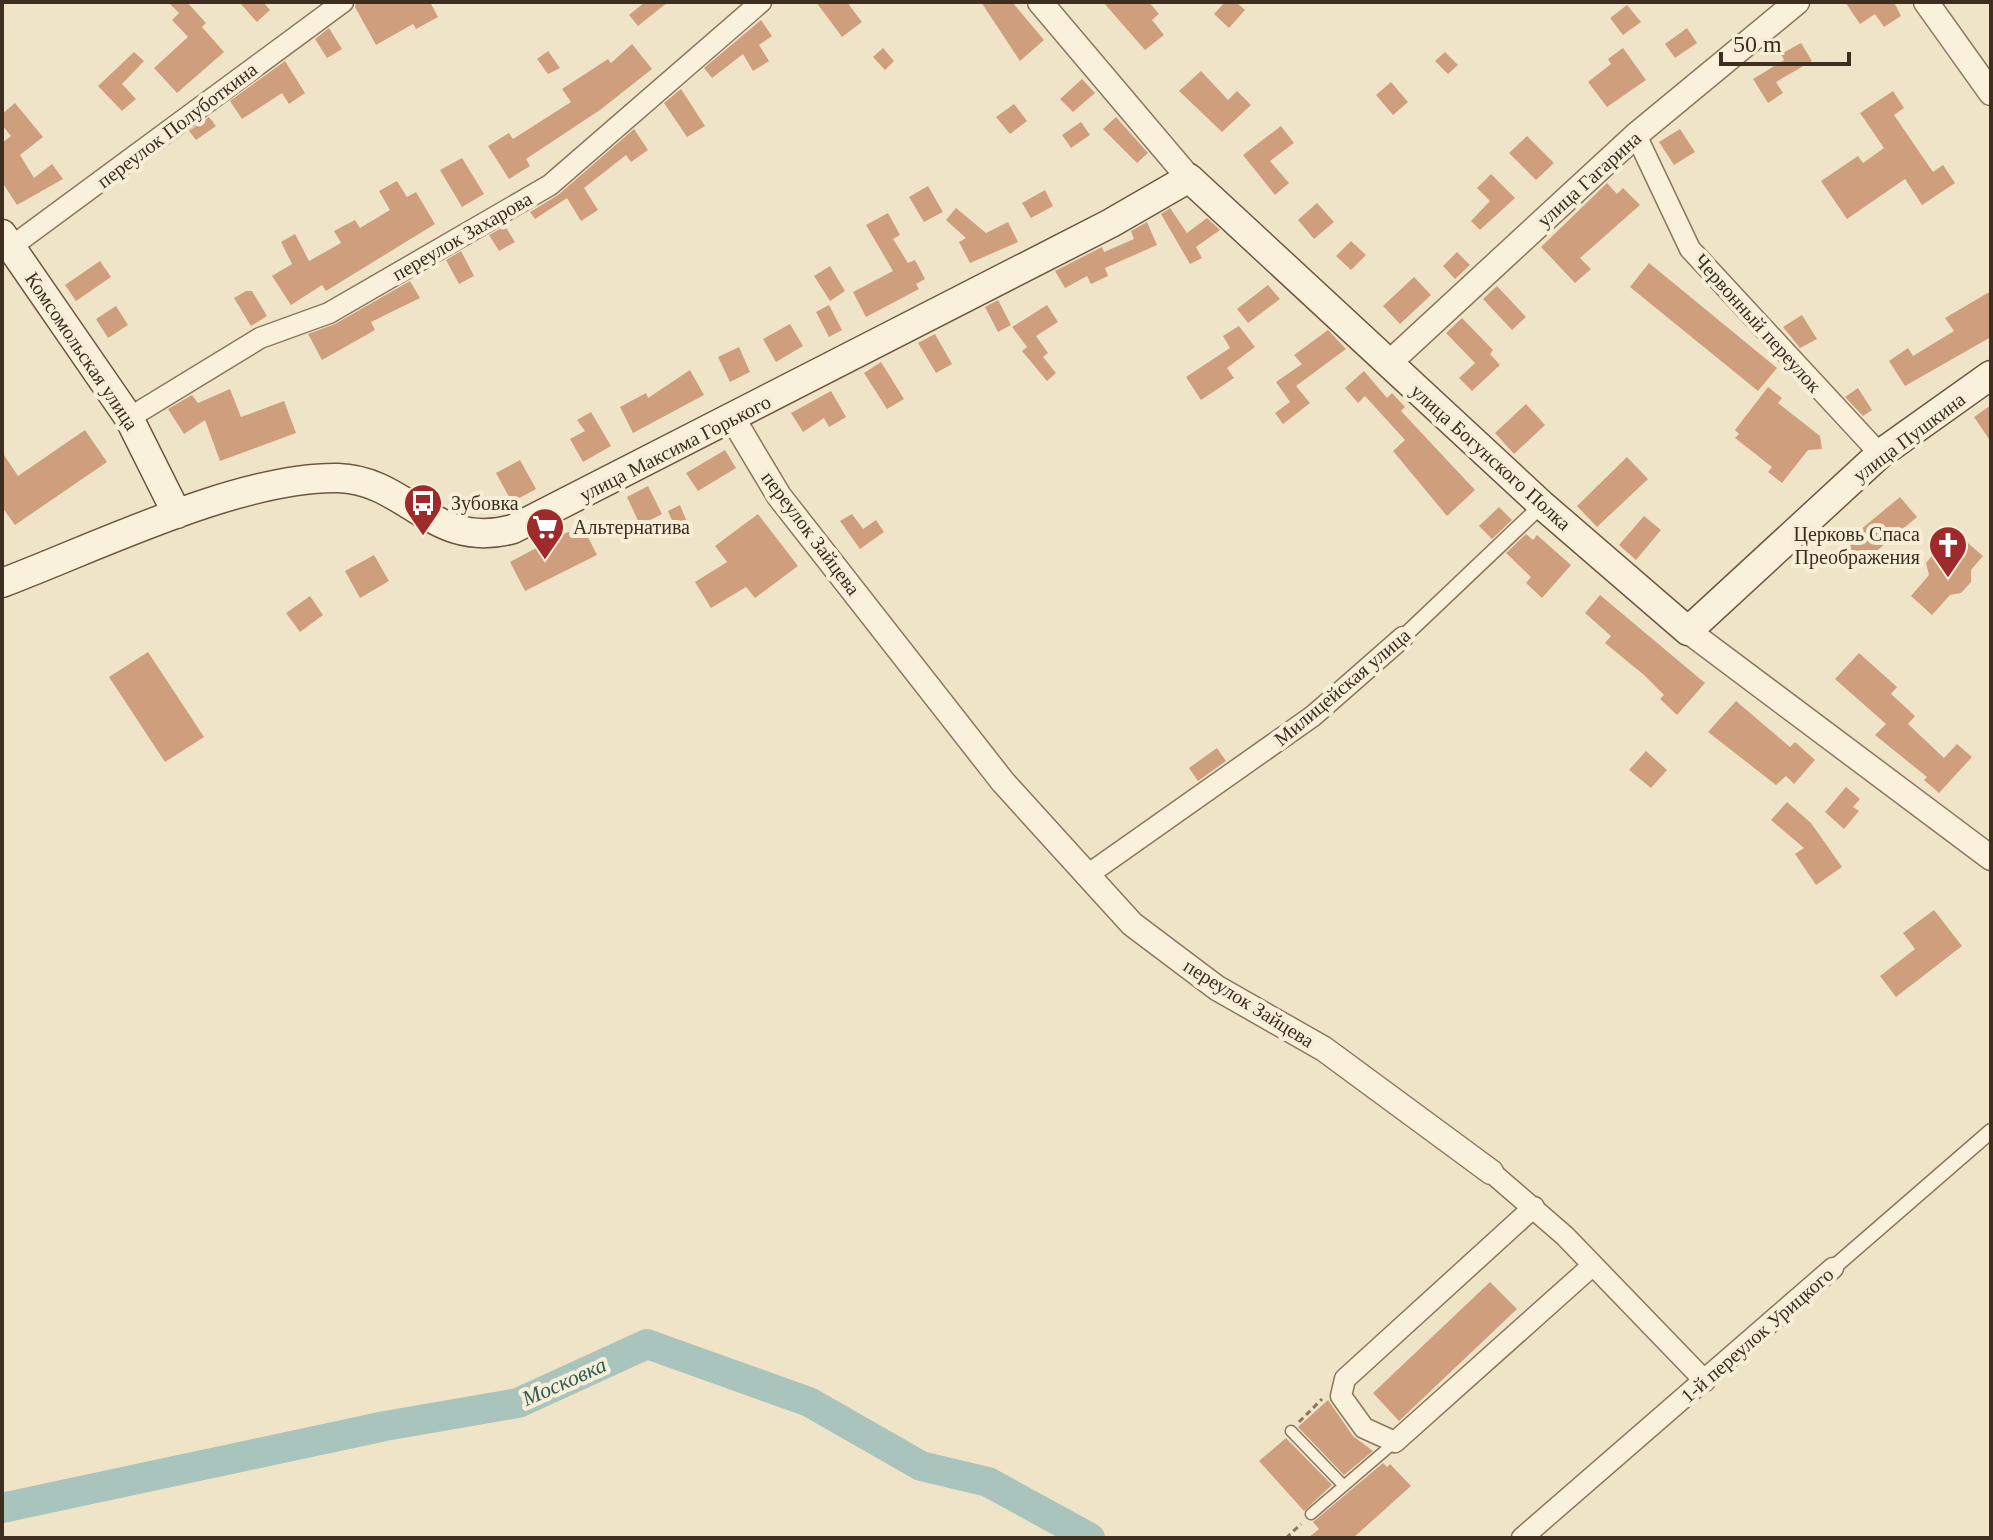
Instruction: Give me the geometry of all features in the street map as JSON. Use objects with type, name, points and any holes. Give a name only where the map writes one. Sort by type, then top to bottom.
[{"type":"main road","name":"улица Богунского Полка","points":[[1189,178],[1542,505],[1688,631]]},
{"type":"main road","name":"улица Максима Горького","points":[[2,583],[177,514],[276,485],[336,478],[372,486],[469,535],[495,534],[529,523],[1111,223],[1189,178]]},
{"type":"main road","name":"Комсомольская улица","points":[[7,241],[129,418],[177,514]]},
{"type":"main road","name":"улица Пушкина","points":[[1688,631],[1880,454],[1991,375]]},
{"type":"street","name":"переулок Полуботкина","points":[[7,241],[343,2]]},
{"type":"street","name":"переулок Захарова","points":[[129,418],[260,338],[329,313],[550,185],[761,2]]},
{"type":"street","name":"улица Богунского Полка","points":[[1040,2],[1189,178]]},
{"type":"street","name":"улица Гагарина","points":[[1388,364],[1636,135],[1797,2]]},
{"type":"street","points":[[1926,2],[1991,93]]},
{"type":"street","name":"Червонный переулок","points":[[1636,135],[1690,249],[1880,454]]},
{"type":"street","name":"переулок Зайцева","points":[[733,419],[779,496],[1003,782],[1132,924],[1197,974],[1324,1049],[1491,1172],[1534,1207],[1705,1381]]},
{"type":"street","name":"Милицейская улица","points":[[1086,876],[1313,716],[1403,637],[1542,505]]},
{"type":"street","name":"улица Богунского Полка","points":[[1688,631],[1991,858]]},
{"type":"street","name":"1-й переулок Урицкого","points":[[1522,1538],[1991,1131]]},
{"type":"street","points":[[1534,1207],[1345,1379],[1341,1396],[1364,1428],[1395,1442],[1592,1266]]},
{"type":"lane","points":[[1291,1431],[1344,1486]]},
{"type":"lane","points":[[1311,1514],[1395,1442]]},
{"type":"path","points":[[1291,1431],[1345,1379]]},
{"type":"path","points":[[1286,1538],[1311,1514]]},
{"type":"building","points":[[168,2],[187,2],[206,23],[202,27],[224,52],[177,93],[154,68],[188,37],[172,20],[179,13]]},
{"type":"building","points":[[239,2],[263,2],[270,10],[257,22]]},
{"type":"building","points":[[356,2],[430,2],[438,17],[416,29],[413,24],[376,45],[355,7]]},
{"type":"building","points":[[645,2],[668,2],[638,26],[629,15]]},
{"type":"building","points":[[816,2],[847,2],[862,22],[842,37]]},
{"type":"building","points":[[981,2],[1012,2],[1044,40],[1020,61]]},
{"type":"building","points":[[1103,2],[1149,2],[1159,14],[1152,20],[1164,35],[1145,50]]},
{"type":"building","points":[[1225,2],[1236,2],[1245,10],[1229,28],[1214,14]]},
{"type":"building","points":[[1845,2],[1894,2],[1901,16],[1884,27],[1875,14],[1860,24]]},
{"type":"building","points":[[1627,5],[1641,22],[1623,35],[1610,18]]},
{"type":"building","points":[[761,20],[772,36],[759,45],[769,61],[753,71],[743,54],[712,78],[704,68]]},
{"type":"building","points":[[329,28],[342,49],[327,58],[315,39]]},
{"type":"building","points":[[1687,28],[1697,43],[1675,58],[1665,44]]},
{"type":"building","points":[[1801,43],[1812,61],[1776,82],[1783,93],[1768,103],[1753,79],[1784,60],[1781,54]]},
{"type":"building","points":[[632,44],[652,69],[600,110],[526,159],[530,166],[509,179],[488,146],[509,133],[513,139],[571,102],[562,89],[608,59],[611,63]]},
{"type":"building","points":[[883,48],[894,61],[885,70],[873,57]]},
{"type":"building","points":[[1623,48],[1646,80],[1607,107],[1588,82],[1611,64],[1608,59]]},
{"type":"building","points":[[548,51],[560,68],[548,74],[537,59]]},
{"type":"building","points":[[134,52],[144,61],[122,84],[136,99],[122,111],[98,86]]},
{"type":"building","points":[[1445,52],[1458,65],[1448,74],[1435,61]]},
{"type":"building","points":[[285,61],[305,93],[289,104],[282,93],[242,119],[230,101]]},
{"type":"building","points":[[1201,71],[1228,100],[1237,91],[1251,105],[1222,132],[1179,91]]},
{"type":"building","points":[[1082,79],[1095,93],[1073,112],[1060,99]]},
{"type":"building","points":[[1391,82],[1408,102],[1393,115],[1376,95]]},
{"type":"building","points":[[681,89],[705,126],[687,137],[664,103]]},
{"type":"building","points":[[1893,91],[1904,108],[1894,115],[1933,172],[1943,165],[1955,183],[1922,205],[1905,179],[1847,219],[1821,181],[1858,156],[1863,163],[1884,148],[1860,113]]},
{"type":"building","points":[[15,103],[43,137],[20,155],[34,178],[52,164],[63,179],[17,205],[2,182],[2,143],[11,136],[2,125],[2,114]]},
{"type":"building","points":[[1014,104],[1027,121],[1010,134],[996,117]]},
{"type":"building","points":[[209,117],[216,126],[196,140],[189,131]]},
{"type":"building","points":[[1116,117],[1148,153],[1137,163],[1103,129]]},
{"type":"building","points":[[1081,122],[1090,135],[1071,148],[1062,135]]},
{"type":"building","points":[[1281,126],[1294,143],[1270,161],[1289,183],[1275,195],[1243,155]]},
{"type":"building","points":[[634,129],[648,150],[631,162],[626,155],[584,188],[598,210],[581,221],[567,198],[535,219],[530,212],[558,195]]},
{"type":"building","points":[[1680,129],[1695,152],[1674,165],[1659,142]]},
{"type":"building","points":[[1527,136],[1554,163],[1536,180],[1509,153]]},
{"type":"building","points":[[462,158],[484,194],[462,207],[440,170]]},
{"type":"building","points":[[1491,174],[1515,198],[1480,230],[1471,221],[1490,201],[1477,188]]},
{"type":"building","points":[[397,181],[407,197],[416,192],[435,224],[326,291],[322,285],[291,305],[272,276],[292,264],[281,242],[295,234],[309,261],[341,243],[334,231],[355,220],[360,228],[390,210],[379,191]]},
{"type":"building","points":[[1607,183],[1617,194],[1623,188],[1640,205],[1580,258],[1591,269],[1575,283],[1541,247]]},
{"type":"building","points":[[928,186],[943,212],[924,222],[909,197]]},
{"type":"building","points":[[1045,190],[1053,206],[1031,218],[1022,203]]},
{"type":"building","points":[[1317,203],[1334,222],[1314,239],[1298,220]]},
{"type":"building","points":[[956,208],[986,233],[1008,222],[1018,242],[970,263],[959,242],[966,238],[946,220]]},
{"type":"building","points":[[1170,208],[1187,233],[1207,218],[1220,230],[1196,247],[1202,258],[1190,264],[1161,214]]},
{"type":"building","points":[[888,213],[900,235],[893,239],[908,263],[915,260],[925,279],[916,284],[919,289],[866,317],[853,292],[893,271],[866,225]]},
{"type":"building","points":[[1147,222],[1157,245],[1105,268],[1108,276],[1091,284],[1087,276],[1065,288],[1055,271],[1102,247],[1104,252],[1134,239],[1131,231]]},
{"type":"building","points":[[505,226],[515,242],[499,251],[489,235]]},
{"type":"building","points":[[1351,241],[1366,255],[1351,270],[1336,256]]},
{"type":"building","points":[[461,251],[474,276],[459,284],[446,260]]},
{"type":"building","points":[[1457,252],[1470,265],[1455,279],[1443,266]]},
{"type":"building","points":[[100,261],[111,277],[76,301],[65,285]]},
{"type":"building","points":[[1649,263],[1777,368],[1758,391],[1630,287]]},
{"type":"building","points":[[830,266],[845,291],[830,301],[814,276]]},
{"type":"building","points":[[1414,277],[1431,295],[1400,324],[1383,306]]},
{"type":"building","points":[[410,281],[420,298],[371,322],[375,330],[322,360],[308,334],[335,324]]},
{"type":"building","points":[[1268,285],[1280,299],[1248,323],[1237,309]]},
{"type":"building","points":[[1497,286],[1526,317],[1512,330],[1483,299]]},
{"type":"building","points":[[252,291],[267,316],[251,326],[234,298]]},
{"type":"building","points":[[1991,291],[1991,337],[1905,386],[1889,361],[1908,348],[1913,356],[1954,331],[1945,318]]},
{"type":"building","points":[[998,300],[1011,325],[998,332],[985,307]]},
{"type":"building","points":[[829,305],[842,330],[829,337],[816,312]]},
{"type":"building","points":[[1047,305],[1058,322],[1036,336],[1048,353],[1043,357],[1056,373],[1047,381],[1022,351],[1027,347],[1012,327]]},
{"type":"building","points":[[116,306],[128,325],[108,338],[96,319]]},
{"type":"building","points":[[1802,315],[1817,339],[1800,348],[1783,327]]},
{"type":"building","points":[[1462,318],[1493,350],[1490,354],[1500,365],[1472,391],[1459,378],[1475,363],[1446,333]]},
{"type":"building","points":[[790,324],[803,346],[776,362],[763,339]]},
{"type":"building","points":[[1239,326],[1255,347],[1227,368],[1234,378],[1201,400],[1186,377],[1230,348],[1223,336]]},
{"type":"building","points":[[1328,330],[1346,349],[1296,386],[1310,403],[1283,424],[1275,413],[1290,402],[1276,382],[1302,364],[1294,355]]},
{"type":"building","points":[[935,334],[952,364],[936,373],[918,343]]},
{"type":"building","points":[[739,347],[750,372],[730,382],[718,357]]},
{"type":"building","points":[[881,362],[904,399],[887,409],[864,373]]},
{"type":"building","points":[[690,370],[704,395],[633,433],[620,407],[646,393],[648,398]]},
{"type":"building","points":[[1364,371],[1387,398],[1392,393],[1405,407],[1401,411],[1475,490],[1447,516],[1393,451],[1405,440],[1365,396],[1358,403],[1345,388]]},
{"type":"building","points":[[1768,387],[1782,398],[1778,403],[1820,436],[1822,449],[1808,450],[1782,483],[1768,472],[1772,467],[1735,438],[1739,434],[1735,430]]},
{"type":"building","points":[[1858,388],[1872,410],[1863,416],[1845,397]]},
{"type":"building","points":[[230,389],[241,417],[284,401],[296,433],[220,461],[205,420],[184,434],[168,409],[192,395],[198,403]]},
{"type":"building","points":[[831,391],[846,417],[829,427],[824,418],[803,432],[791,413]]},
{"type":"building","points":[[1526,404],[1545,425],[1514,454],[1495,433]]},
{"type":"building","points":[[1991,405],[1991,442],[1974,417]]},
{"type":"building","points":[[591,412],[611,446],[583,462],[570,439],[585,431],[577,420]]},
{"type":"building","points":[[85,430],[107,462],[15,525],[2,507],[2,452],[18,476]]},
{"type":"building","points":[[725,450],[736,468],[698,491],[686,473]]},
{"type":"building","points":[[1627,457],[1648,479],[1597,527],[1577,506]]},
{"type":"building","points":[[520,460],[536,489],[512,502],[496,473]]},
{"type":"building","points":[[648,486],[662,514],[640,525],[627,497]]},
{"type":"building","points":[[1900,497],[1917,517],[1860,565],[1843,544]]},
{"type":"building","points":[[680,505],[689,527],[677,532],[668,511]]},
{"type":"building","points":[[1499,507],[1512,520],[1492,539],[1479,526]]},
{"type":"building","points":[[758,514],[798,566],[755,598],[746,587],[711,608],[695,582],[727,562],[715,546]]},
{"type":"building","points":[[852,514],[863,529],[876,520],[884,532],[860,549],[840,521]]},
{"type":"building","points":[[1644,516],[1661,530],[1636,560],[1619,545]]},
{"type":"building","points":[[582,525],[597,555],[525,591],[510,562],[540,546],[537,540],[549,534],[552,540]]},
{"type":"building","points":[[1526,534],[1533,540],[1537,535],[1571,565],[1542,598],[1526,583],[1531,577],[1506,553]]},
{"type":"building","name":"Церковь Спаса Преображения","points":[[1962,538],[1983,556],[1971,570],[1971,582],[1961,593],[1950,595],[1932,615],[1911,596],[1929,575],[1926,563],[1936,551],[1949,553]]},
{"type":"building","points":[[374,555],[389,581],[360,598],[345,571]]},
{"type":"building","points":[[1600,595],[1705,683],[1677,715],[1660,699],[1664,695],[1644,675],[1605,643],[1611,636],[1585,613]]},
{"type":"building","points":[[310,596],[323,615],[300,632],[286,613]]},
{"type":"building","points":[[148,652],[204,737],[165,762],[109,677]]},
{"type":"building","points":[[1859,653],[1897,687],[1891,694],[1915,716],[1908,724],[1944,758],[1957,744],[1972,757],[1939,793],[1924,780],[1927,777],[1875,735],[1886,724],[1835,679]]},
{"type":"building","points":[[1736,701],[1790,747],[1795,742],[1815,760],[1794,784],[1786,776],[1776,785],[1708,732]]},
{"type":"building","points":[[1217,748],[1226,761],[1198,781],[1189,768]]},
{"type":"building","points":[[1646,751],[1667,770],[1651,788],[1629,770]]},
{"type":"building","points":[[1846,787],[1860,799],[1853,807],[1859,811],[1844,829],[1825,812]]},
{"type":"building","points":[[1787,802],[1811,823],[1842,867],[1816,885],[1795,854],[1804,848],[1771,820]]},
{"type":"building","points":[[1934,910],[1962,946],[1896,997],[1880,976],[1915,949],[1903,933]]},
{"type":"building","points":[[1490,1282],[1517,1309],[1399,1421],[1373,1393]]},
{"type":"building","points":[[1328,1400],[1353,1436],[1373,1451],[1344,1475],[1298,1427]]},
{"type":"building","points":[[1286,1438],[1332,1485],[1304,1511],[1259,1461]]},
{"type":"building","points":[[1383,1463],[1387,1467],[1390,1464],[1411,1486],[1353,1538],[1308,1538],[1319,1529],[1313,1522]]},
{"type":"waterway","name":"Московка","points":[[2,1508],[385,1426],[518,1403],[647,1344],[809,1402],[921,1466],[988,1482],[1090,1538]]},
{"type":"place","name":"Зубовка","points":[[423,537]]},
{"type":"place","name":"Альтернатива","points":[[545,561]]},
{"type":"place","name":"Церковь Спаса Преображения","points":[[1948,579]]}]
